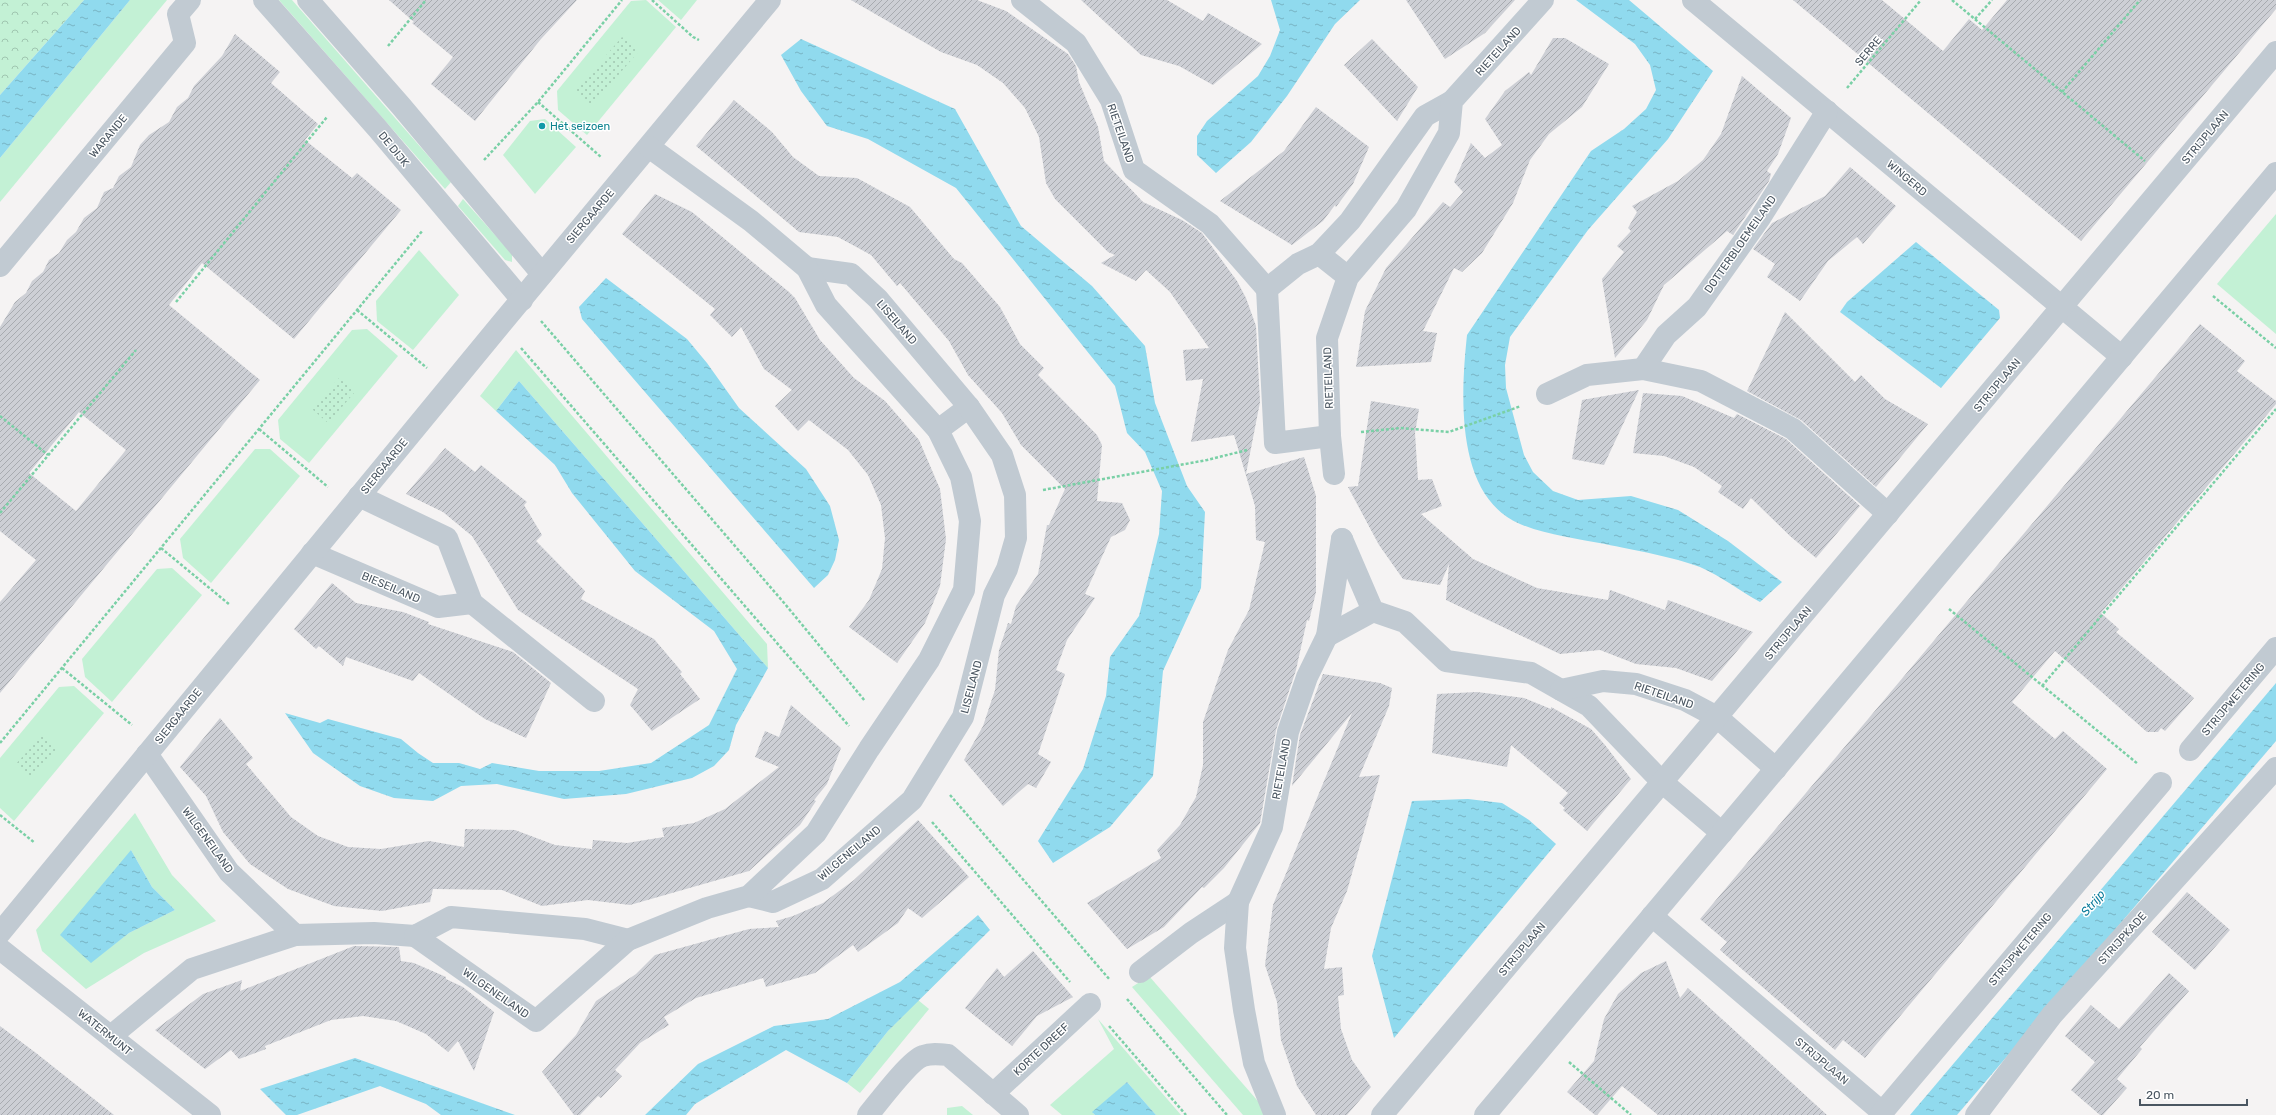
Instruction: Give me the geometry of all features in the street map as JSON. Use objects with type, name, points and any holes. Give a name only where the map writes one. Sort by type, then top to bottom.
[{"type":"street","name":"WARANDE","points":[[0,266],[185,43],[178,14],[190,0]]},
{"type":"street","name":"DE DIJK","points":[[264,0],[522,300]]},
{"type":"street","points":[[308,0],[542,274]]},
{"type":"street","name":"SIERGAARDE","points":[[0,934],[500,324],[522,300],[770,0]]},
{"type":"street","name":"RIETEILAND","points":[[1022,0],[1076,43],[1110,100],[1134,170],[1210,224],[1266,289],[1298,264],[1319,254],[1350,221],[1425,116],[1452,101],[1543,0]]},
{"type":"street","name":"WINGERD","points":[[1693,0],[2122,357]]},
{"type":"street","name":"STRIJPLAAN","points":[[1382,1115],[2276,52]]},
{"type":"street","name":"RIETEILAND","points":[[1334,474],[1330,436],[1327,338],[1348,277],[1406,209],[1449,133],[1452,101]]},
{"type":"street","name":"DOTTERBLOEMEILAND","points":[[1643,369],[1666,335],[1697,307],[1760,218],[1827,111]]},
{"type":"street","points":[[649,147],[751,221],[806,268],[826,305],[938,430],[961,478],[970,521],[964,590],[994,595]]},
{"type":"street","points":[[1485,1115],[2276,173]]},
{"type":"street","points":[[1319,254],[1348,277]]},
{"type":"street","name":"LISEILAND","points":[[806,268],[851,274],[878,299],[969,407],[1002,455],[1016,495],[1016,538],[1007,569],[994,595],[963,717],[930,772]]},
{"type":"street","points":[[1266,289],[1274,443],[1330,436]]},
{"type":"street","points":[[1547,394],[1587,375],[1643,369],[1701,381],[1793,429],[1888,514]]},
{"type":"street","points":[[938,430],[969,407]]},
{"type":"street","points":[[357,498],[447,538],[472,603],[594,701]]},
{"type":"street","name":"RIETEILAND","points":[[1275,1115],[1254,1063],[1244,1010],[1235,948],[1238,902],[1272,827],[1288,732],[1307,677],[1327,636],[1342,539],[1372,611]]},
{"type":"street","name":"BIESEILAND","points":[[312,553],[438,606],[472,603]]},
{"type":"street","name":"WILGENEILAND","points":[[415,936],[536,1021],[628,940],[707,908],[749,896],[816,833],[869,749],[886,726],[929,660],[964,590]]},
{"type":"street","points":[[1327,636],[1372,611],[1405,622],[1446,660],[1531,673],[1589,706],[1662,782],[1722,833]]},
{"type":"street","name":"STRIJPWETERING","points":[[2190,750],[2276,648]]},
{"type":"street","name":"RIETEILAND","points":[[1561,690],[1603,681],[1636,684],[1685,700],[1717,717]]},
{"type":"street","points":[[1717,717],[1776,769]]},
{"type":"street","name":"WILGENEILAND","points":[[152,748],[229,872],[295,935]]},
{"type":"street","name":"STRIJPKADE","points":[[1976,1115],[2052,1015],[2276,768]]},
{"type":"street","name":"WILGENEILAND","points":[[749,896],[773,902],[822,879],[912,800],[930,772]]},
{"type":"street","name":"STRIJPWETERING","points":[[1881,1114],[2161,783]]},
{"type":"street","points":[[1140,972],[1191,933],[1238,902]]},
{"type":"street","name":"STRIJPLAAN","points":[[1652,916],[1881,1114]]},
{"type":"street","points":[[110,1036],[192,969],[295,935],[374,933],[415,936],[451,917],[586,929],[628,940]]},
{"type":"street","name":"WATERMUNT","points":[[0,949],[210,1115]]},
{"type":"street","name":"KORTE DREEF","points":[[993,1094],[1090,1004]]},
{"type":"street","points":[[868,1115],[911,1064],[921,1056],[933,1053],[948,1055],[1018,1115]]},
{"type":"path","points":[[368,69],[426,0]]},
{"type":"path","points":[[463,181],[538,102],[622,0]]},
{"type":"path","points":[[652,0],[693,37],[727,52]]},
{"type":"path","name":"SERRE","points":[[1827,111],[1921,0]]},
{"type":"path","points":[[1952,0],[2168,181]]},
{"type":"path","points":[[1975,20],[1992,0]]},
{"type":"path","points":[[2062,92],[2140,0]]},
{"type":"path","points":[[176,302],[346,94]]},
{"type":"path","points":[[538,102],[600,157],[626,173]]},
{"type":"path","points":[[0,743],[442,207]]},
{"type":"path","points":[[2190,276],[2276,348]]},
{"type":"path","points":[[357,310],[424,367],[455,379]]},
{"type":"path","points":[[500,324],[869,749]]},
{"type":"path","points":[[0,513],[136,350]]},
{"type":"path","points":[[1330,436],[1400,428],[1449,432],[1523,406]]},
{"type":"path","points":[[2042,686],[2276,409]]},
{"type":"path","points":[[0,416],[48,456]]},
{"type":"path","points":[[259,429],[321,483],[357,498]]},
{"type":"path","points":[[1016,495],[1207,460],[1274,443]]},
{"type":"path","points":[[161,548],[224,602],[257,620]]},
{"type":"path","points":[[1926,590],[2161,783]]},
{"type":"path","points":[[62,668],[128,722],[152,748]]},
{"type":"path","points":[[912,800],[1186,1115]]},
{"type":"path","points":[[0,816],[29,840],[62,858]]},
{"type":"path","points":[[1546,1043],[1631,1115]]},
{"type":"green space","points":[[0,0],[84,0],[0,95]]},
{"type":"green space","points":[[130,0],[167,0],[0,202],[0,158]]},
{"type":"green space","points":[[279,0],[292,0],[451,182],[445,189]]},
{"type":"green space","points":[[646,0],[676,27],[587,135],[558,110],[557,91],[631,1]]},
{"type":"green space","points":[[658,0],[697,0],[681,20]]},
{"type":"green space","points":[[622,37],[639,51],[591,107],[574,92]]},
{"type":"green space","points":[[545,119],[576,147],[535,194],[503,155],[530,121]]},
{"type":"green space","points":[[463,199],[512,254],[512,262],[505,260],[458,206]]},
{"type":"green space","points":[[2276,214],[2276,334],[2217,284]]},
{"type":"green space","points":[[419,250],[459,295],[413,350],[377,321],[376,301]]},
{"type":"green space","points":[[367,329],[398,356],[309,463],[280,439],[278,420],[352,330]]},
{"type":"green space","points":[[516,350],[767,644],[768,668],[519,381],[496,411],[480,396]]},
{"type":"green space","points":[[339,378],[355,392],[328,423],[312,409]]},
{"type":"green space","points":[[255,449],[270,449],[300,476],[211,583],[183,558],[180,539]]},
{"type":"green space","points":[[172,568],[202,595],[112,702],[85,677],[82,659],[157,569]]},
{"type":"green space","points":[[74,686],[104,713],[14,821],[0,808],[0,758],[59,687]]},
{"type":"green space","points":[[42,735],[58,749],[31,779],[15,765]]},
{"type":"green space","points":[[135,813],[172,875],[216,921],[144,953],[86,989],[42,951],[36,930]],"holes":[[[131,850],[152,887],[175,910],[129,933],[91,962]]]},
{"type":"green space","points":[[1149,976],[1270,1115],[1243,1115],[1132,987]]},
{"type":"green space","points":[[918,1000],[929,1009],[860,1093],[847,1083],[888,1031]]},
{"type":"green space","points":[[1098,1019],[1181,1115],[1156,1115],[1127,1082],[1093,1113],[1095,1115],[1062,1115],[1050,1105],[1114,1049]]},
{"type":"green space","points":[[962,1106],[973,1115],[947,1115],[947,1108]]},
{"type":"water","points":[[84,0],[130,0],[0,158],[0,95]]},
{"type":"water","points":[[1271,0],[1360,0],[1335,24],[1287,96],[1251,142],[1216,173],[1197,155],[1197,136],[1207,121],[1258,76],[1270,56],[1280,30]]},
{"type":"water","points":[[1576,0],[1629,0],[1713,71],[1668,139],[1588,230],[1510,337],[1505,365],[1506,388],[1524,455],[1533,472],[1553,491],[1578,500],[1631,496],[1678,510],[1728,541],[1782,582],[1760,602],[1715,575],[1690,563],[1641,551],[1551,534],[1520,524],[1499,510],[1483,491],[1473,467],[1466,441],[1464,413],[1463,385],[1467,335],[1591,151],[1624,129],[1646,109],[1656,90],[1650,65],[1635,44]]},
{"type":"water","points":[[801,39],[955,109],[1021,226],[1092,286],[1145,346],[1155,403],[1187,486],[1205,512],[1201,588],[1163,671],[1153,776],[1110,827],[1053,863],[1038,841],[1083,769],[1106,696],[1110,657],[1139,616],[1159,534],[1162,491],[1145,452],[1127,433],[1115,386],[956,188],[868,139],[827,126],[801,91],[781,55]]},
{"type":"water","points":[[1916,242],[1999,310],[2000,318],[1941,388],[1840,312],[1847,302]]},
{"type":"water","points":[[606,278],[687,339],[707,363],[739,408],[806,469],[830,506],[839,540],[835,560],[828,575],[814,588],[582,319],[579,307]]},
{"type":"water","points":[[519,381],[768,668],[736,725],[729,750],[714,766],[692,778],[626,794],[564,799],[497,784],[461,786],[433,801],[394,798],[360,786],[313,753],[285,713],[320,723],[328,719],[401,739],[433,763],[459,763],[480,769],[492,763],[539,771],[599,771],[651,763],[709,725],[737,669],[714,631],[635,571],[572,493],[555,465],[496,411]]},
{"type":"water","name":"Strijp","points":[[2276,683],[2276,741],[1957,1115],[1910,1115]]},
{"type":"water","points":[[1468,799],[1502,803],[1529,820],[1556,844],[1394,1038],[1372,956],[1412,801]]},
{"type":"water","points":[[131,850],[152,887],[175,910],[129,933],[91,963],[60,935]]},
{"type":"water","points":[[978,915],[990,930],[888,1031],[847,1083],[786,1050],[695,1104],[686,1115],[645,1115],[698,1064],[774,1026],[828,1019],[900,982]]},
{"type":"water","points":[[355,1058],[515,1115],[441,1115],[426,1104],[380,1086],[297,1115],[286,1115],[260,1089]]},
{"type":"water","points":[[1127,1082],[1156,1115],[1095,1115],[1092,1112]]},
{"type":"building","points":[[389,0],[577,0],[541,39],[475,121],[431,84],[453,57],[412,23],[414,22]]},
{"type":"building","points":[[851,0],[977,0],[1006,11],[1068,54],[1076,66],[1079,82],[1098,127],[1104,161],[1143,202],[1182,220],[1202,233],[1237,281],[1246,298],[1256,326],[1260,402],[1246,474],[1304,457],[1316,496],[1316,592],[1309,621],[1307,620],[1296,670],[1276,730],[1260,823],[1224,868],[1204,888],[1202,887],[1164,927],[1127,949],[1087,903],[1161,858],[1157,850],[1180,825],[1196,797],[1203,765],[1203,722],[1228,650],[1249,610],[1265,542],[1256,540],[1255,506],[1234,435],[1191,442],[1203,379],[1186,381],[1183,350],[1209,348],[1170,292],[1146,270],[1136,281],[1101,263],[1115,255],[1108,252],[1055,199],[1046,183],[1039,137],[1025,108],[1003,83],[977,65],[941,52]]},
{"type":"building","points":[[1081,0],[1167,0],[1203,21],[1208,13],[1262,44],[1213,85],[1179,66],[1141,55]]},
{"type":"building","points":[[1406,0],[1515,0],[1485,33],[1445,59]]},
{"type":"building","points":[[1793,0],[1882,0],[1943,51],[1969,19],[1982,30],[2007,0],[2276,0],[2276,9],[2081,241]]},
{"type":"building","points":[[235,34],[280,72],[271,83],[318,124],[305,140],[352,178],[357,173],[401,210],[294,339],[202,263],[169,305],[260,380],[0,693],[0,602],[36,560],[0,531],[0,327],[15,302],[26,293],[32,281],[43,272],[49,260],[59,253],[67,240],[76,232],[84,218],[97,208],[104,192],[113,188],[119,176],[131,167],[140,145],[149,135],[169,122],[177,107],[188,98],[194,86],[222,56]],"holes":[[[79,412],[126,450],[76,511],[29,473]]]},
{"type":"building","points":[[1553,38],[1565,38],[1609,64],[1582,107],[1549,134],[1530,160],[1513,203],[1482,253],[1462,272],[1454,268],[1423,331],[1437,333],[1431,362],[1356,367],[1365,311],[1386,268],[1443,202],[1450,207],[1463,192],[1454,182],[1471,143],[1485,158],[1502,145],[1485,119],[1505,91],[1529,72],[1531,75]]},
{"type":"building","points":[[1372,39],[1418,87],[1397,121],[1344,65]]},
{"type":"building","points":[[1742,76],[1791,118],[1778,154],[1767,171],[1771,174],[1769,181],[1733,235],[1727,231],[1664,285],[1647,320],[1615,358],[1602,279],[1624,252],[1617,246],[1631,231],[1628,228],[1637,212],[1632,206],[1678,181],[1703,160],[1721,134]]},
{"type":"building","points":[[734,100],[772,132],[793,157],[819,176],[857,178],[910,207],[954,259],[962,263],[1000,307],[1020,344],[1044,368],[1038,375],[1097,435],[1102,445],[1097,501],[1122,503],[1130,520],[1125,530],[1111,537],[1085,594],[1095,598],[1067,640],[1056,670],[1065,674],[1038,754],[1051,762],[1036,788],[1028,784],[1003,806],[964,760],[983,726],[995,690],[999,650],[1008,623],[1011,624],[1016,606],[1038,574],[1047,525],[1049,525],[1065,489],[1021,445],[1002,413],[968,375],[949,341],[900,283],[897,286],[871,255],[838,237],[799,232],[696,146]]},
{"type":"building","points":[[1316,107],[1369,147],[1353,184],[1336,207],[1335,205],[1323,221],[1292,245],[1220,201],[1284,151]]},
{"type":"building","points":[[1850,167],[1896,206],[1863,244],[1857,237],[1828,261],[1800,301],[1767,277],[1775,264],[1753,249],[1772,223],[1825,196]]},
{"type":"building","points":[[655,194],[692,212],[789,292],[795,298],[820,340],[854,378],[885,401],[919,440],[940,489],[946,539],[940,586],[925,623],[897,663],[849,627],[869,600],[882,569],[885,538],[881,505],[868,475],[848,450],[809,420],[798,431],[775,406],[792,390],[764,369],[741,327],[732,337],[710,315],[715,309],[622,234]]},
{"type":"building","points":[[1785,312],[1855,382],[1861,375],[1885,399],[1928,424],[1876,487],[1801,420],[1747,391]]},
{"type":"building","points":[[2200,324],[2245,361],[2237,371],[2276,401],[2276,404],[2101,613],[2119,629],[2116,632],[2194,698],[2165,731],[2161,728],[2158,732],[2147,732],[2055,651],[2012,702],[2055,739],[2063,731],[2107,769],[1865,1058],[1843,1040],[1835,1050],[1720,950],[1727,942],[1700,919]]},
{"type":"building","points":[[1639,390],[1604,465],[1572,459],[1582,400]]},
{"type":"building","points":[[1643,393],[1682,396],[1734,418],[1737,414],[1786,439],[1860,506],[1816,558],[1790,536],[1751,498],[1743,509],[1718,492],[1722,486],[1694,467],[1664,456],[1633,453]]},
{"type":"building","points":[[1371,401],[1419,409],[1415,433],[1418,480],[1432,479],[1442,506],[1421,514],[1473,559],[1537,588],[1608,600],[1610,590],[1665,610],[1668,600],[1753,632],[1712,681],[1676,668],[1636,664],[1600,650],[1560,654],[1446,600],[1449,564],[1440,585],[1403,579],[1379,545],[1348,487],[1358,486]]},
{"type":"building","points":[[445,448],[475,472],[481,465],[527,502],[524,505],[542,535],[536,541],[585,591],[581,599],[654,639],[682,672],[680,674],[700,699],[652,731],[630,705],[638,689],[518,610],[472,536],[443,512],[406,494]]},
{"type":"building","points":[[332,583],[356,603],[403,612],[429,622],[428,624],[513,652],[551,683],[526,738],[485,719],[419,673],[413,681],[346,657],[343,666],[319,646],[316,649],[294,629]]},
{"type":"building","points":[[1323,674],[1380,683],[1392,688],[1389,706],[1359,777],[1380,775],[1347,891],[1331,928],[1324,969],[1342,967],[1344,995],[1338,996],[1341,1029],[1352,1060],[1371,1087],[1347,1115],[1316,1115],[1297,1086],[1281,1040],[1277,1002],[1265,965],[1273,905],[1352,713],[1292,786],[1300,735]]},
{"type":"building","points":[[1477,692],[1524,698],[1551,709],[1551,707],[1591,729],[1605,745],[1631,779],[1587,831],[1563,810],[1565,808],[1559,803],[1568,793],[1511,745],[1507,767],[1432,753],[1437,694]]},
{"type":"building","points":[[791,705],[841,748],[827,784],[814,800],[816,801],[800,825],[749,871],[630,905],[588,900],[542,906],[502,890],[433,889],[430,902],[382,911],[334,906],[288,889],[250,864],[223,832],[206,796],[180,767],[220,718],[253,758],[246,764],[291,817],[318,836],[348,847],[381,849],[429,841],[464,847],[465,829],[515,830],[555,845],[592,849],[593,840],[627,843],[664,837],[662,828],[694,823],[725,809],[779,767],[755,757],[765,731],[779,737]]},
{"type":"building","points":[[918,820],[969,877],[922,918],[908,908],[898,923],[858,952],[853,945],[815,973],[766,987],[763,978],[696,998],[664,1017],[669,1025],[640,1043],[615,1070],[622,1076],[601,1098],[598,1096],[580,1115],[574,1115],[542,1072],[576,1035],[596,1001],[636,974],[655,955],[749,929],[779,927],[776,921],[793,916],[823,903],[854,880]]},
{"type":"building","points":[[2187,892],[2230,930],[2195,970],[2152,932]]},
{"type":"building","points":[[354,946],[399,947],[401,961],[414,963],[446,977],[446,979],[463,987],[494,1012],[474,1071],[458,1041],[448,1052],[426,1034],[396,1021],[363,1016],[331,1020],[265,1046],[266,1049],[239,1059],[231,1050],[205,1069],[155,1030],[203,994],[242,980],[240,991]]},
{"type":"building","points":[[1033,951],[1073,997],[1037,1016],[1012,1046],[965,1008],[997,968],[1004,977]]},
{"type":"building","points":[[1666,961],[1680,998],[1688,988],[1827,1115],[1658,1115],[1622,1086],[1597,1115],[1595,1115],[1567,1092],[1594,1061],[1604,1019],[1618,994],[1641,973]]},
{"type":"building","points":[[2169,973],[2189,991],[2140,1047],[2142,1049],[2117,1079],[2127,1088],[2103,1115],[2100,1115],[2071,1090],[2095,1062],[2065,1036],[2091,1005],[2119,1029]]},
{"type":"building","points":[[0,1026],[36,1053],[114,1115],[0,1115]]},
{"type":"place","name":"Het seizoen","points":[[542,126]]}]
